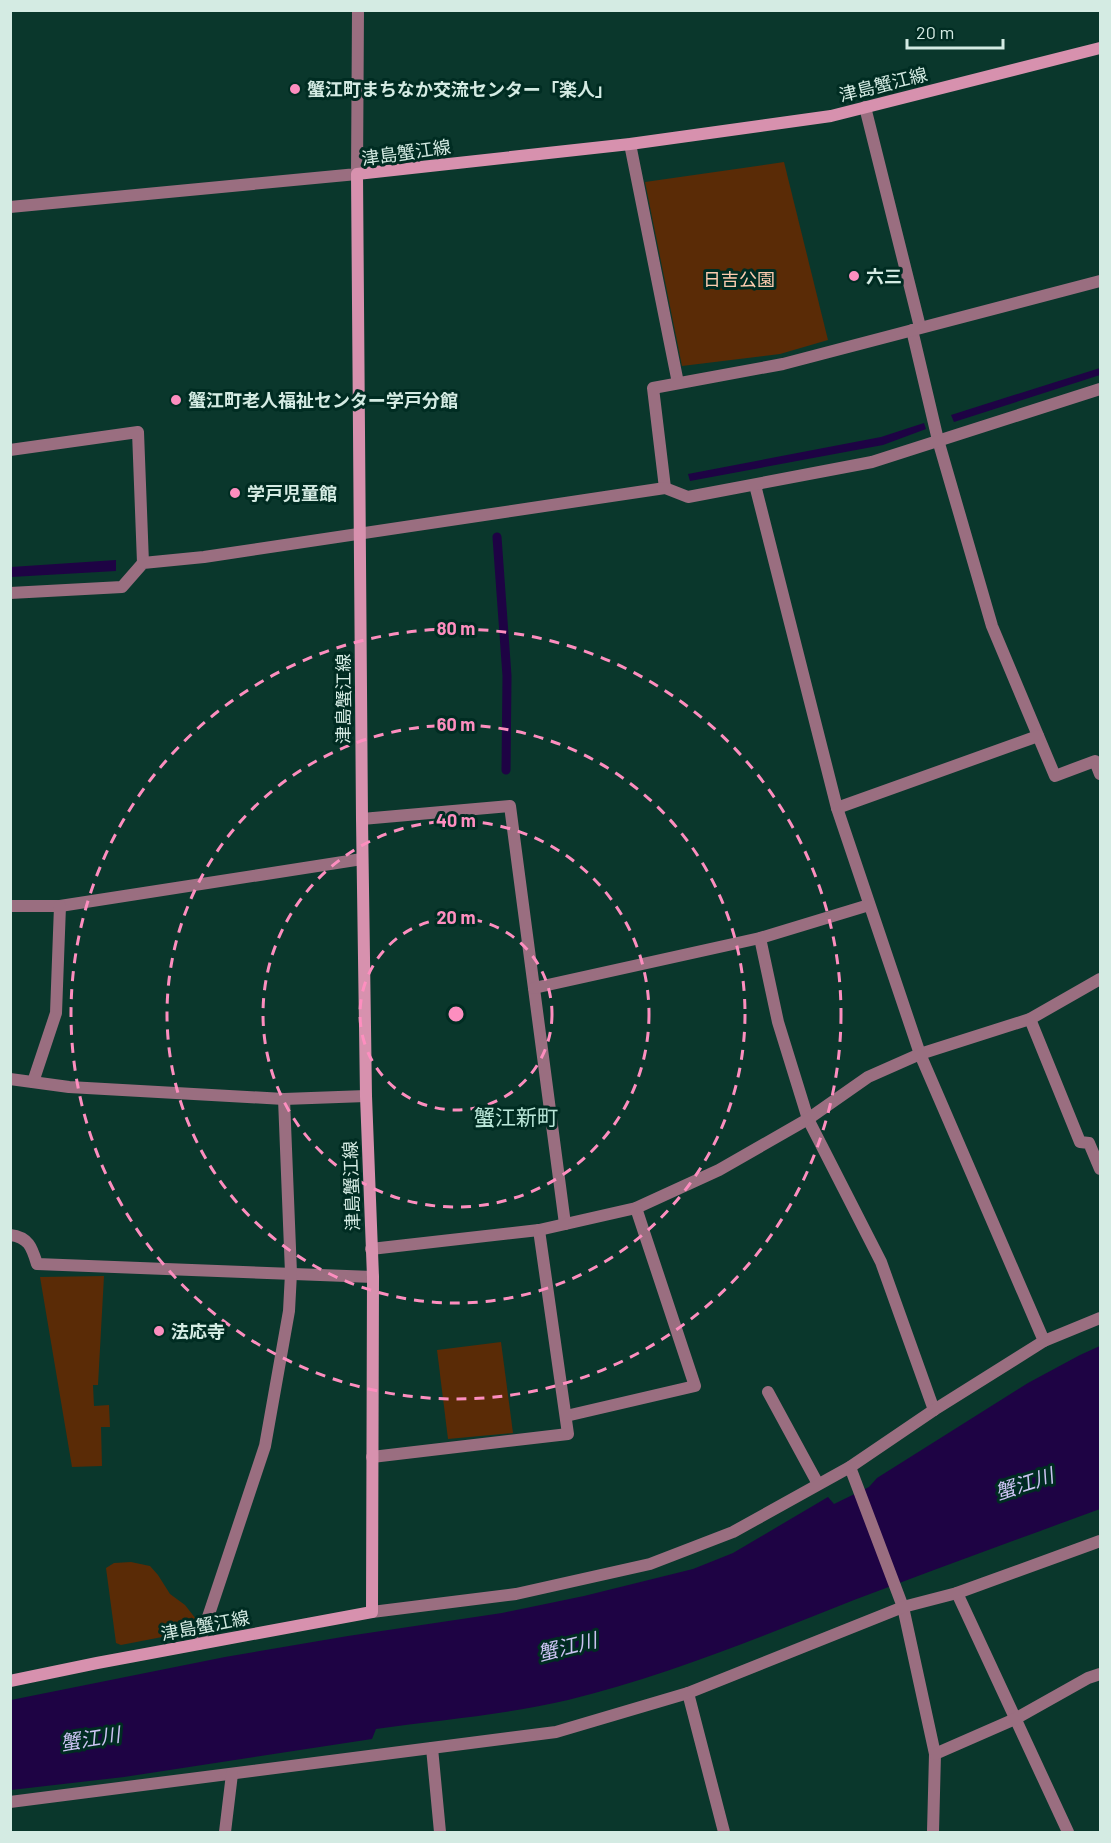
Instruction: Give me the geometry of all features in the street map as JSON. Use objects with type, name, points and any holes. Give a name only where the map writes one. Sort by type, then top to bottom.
[{"type":"main road","name":"津島蟹江線","points":[[10,1682],[372,1612],[373,1276],[366,1096],[362,859],[357,174],[630,144],[831,116],[1101,48]]},
{"type":"street","points":[[10,207],[357,174],[358,10]]},
{"type":"street","points":[[865,107],[916,328],[938,441],[992,626],[1055,776],[1095,761],[1101,774]]},
{"type":"street","points":[[630,144],[678,383]]},
{"type":"street","points":[[665,488],[653,388],[783,364],[1100,281]]},
{"type":"street","points":[[10,593],[122,587],[143,563],[204,557],[665,488],[688,497],[872,462],[1101,390]]},
{"type":"street","points":[[10,450],[138,432],[143,563]]},
{"type":"street","points":[[755,484],[837,808],[869,905],[920,1054],[1044,1341]]},
{"type":"street","points":[[837,808],[1038,736]]},
{"type":"street","points":[[362,819],[510,806],[565,1224]]},
{"type":"street","points":[[10,906],[60,906],[362,859]]},
{"type":"street","points":[[534,988],[760,938],[869,905]]},
{"type":"street","points":[[33,1082],[56,1013],[60,906]]},
{"type":"street","points":[[760,938],[777,1023],[808,1119],[880,1262],[934,1410]]},
{"type":"street","points":[[371,1249],[539,1230],[636,1208],[719,1170],[808,1119],[868,1077],[920,1054],[1030,1019],[1101,979]]},
{"type":"street","points":[[1030,1019],[1080,1142],[1089,1143],[1101,1169]]},
{"type":"street","points":[[10,1079],[69,1087],[284,1099],[366,1096]]},
{"type":"street","points":[[199,1644],[266,1446],[289,1311],[291,1274],[284,1099]]},
{"type":"street","points":[[566,1416],[695,1386],[636,1208]]},
{"type":"street","points":[[372,1457],[568,1434],[539,1230]]},
{"type":"street","points":[[10,1235],[20,1236],[31,1246],[37,1264],[373,1276]]},
{"type":"street","points":[[372,1612],[516,1594],[650,1564],[733,1532],[818,1484],[852,1472],[934,1410],[1044,1341],[1101,1318]]},
{"type":"street","points":[[768,1392],[818,1484]]},
{"type":"street","points":[[852,1472],[903,1607],[935,1754],[933,1833]]},
{"type":"street","points":[[10,1802],[556,1732],[688,1693],[903,1607],[957,1593],[1101,1541]]},
{"type":"street","points":[[957,1593],[1068,1833]]},
{"type":"street","points":[[935,1754],[1015,1719],[1088,1678],[1101,1674]]},
{"type":"street","points":[[688,1693],[724,1833]]},
{"type":"street","points":[[432,1748],[440,1833]]},
{"type":"street","points":[[225,1833],[232,1774]]},
{"type":"green space","name":"日吉公園","points":[[784,162],[828,340],[780,354],[682,366],[645,182]]},
{"type":"green space","points":[[104,1276],[98,1385],[93,1385],[94,1406],[109,1405],[110,1427],[101,1427],[102,1466],[72,1467],[40,1277]]},
{"type":"green space","points":[[501,1342],[513,1433],[448,1439],[437,1350]]},
{"type":"green space","points":[[131,1562],[150,1566],[170,1594],[185,1605],[196,1619],[196,1629],[121,1645],[116,1643],[106,1568],[114,1563]]},
{"type":"water","points":[[1100,368],[1100,375],[954,422],[951,415]]},
{"type":"water","points":[[924,423],[926,429],[883,445],[690,481],[688,474],[881,437]]},
{"type":"water","points":[[116,560],[116,571],[11,577],[11,567]]},
{"type":"water","name":"蟹江川","points":[[1100,1346],[1100,1509],[712,1655],[568,1700],[496,1713],[376,1729],[372,1739],[124,1777],[11,1790],[11,1700],[225,1657],[502,1613],[584,1596],[693,1569],[733,1553],[828,1497],[834,1504],[869,1487],[877,1478],[1028,1383]]},
{"type":"waterway","points":[[497,537],[507,676],[506,770]]},
{"type":"place","name":"蟹江町まちなか交流センター「楽人」","points":[[295,89]]},
{"type":"place","name":"六三","points":[[854,276]]},
{"type":"place","name":"蟹江町老人福祉センター学戸分館","points":[[176,400]]},
{"type":"place","name":"学戸児童館","points":[[235,493]]},
{"type":"place","name":"法応寺","points":[[159,1331]]},
{"type":"district","name":"蟹江新町","points":[[516,1116]]}]
